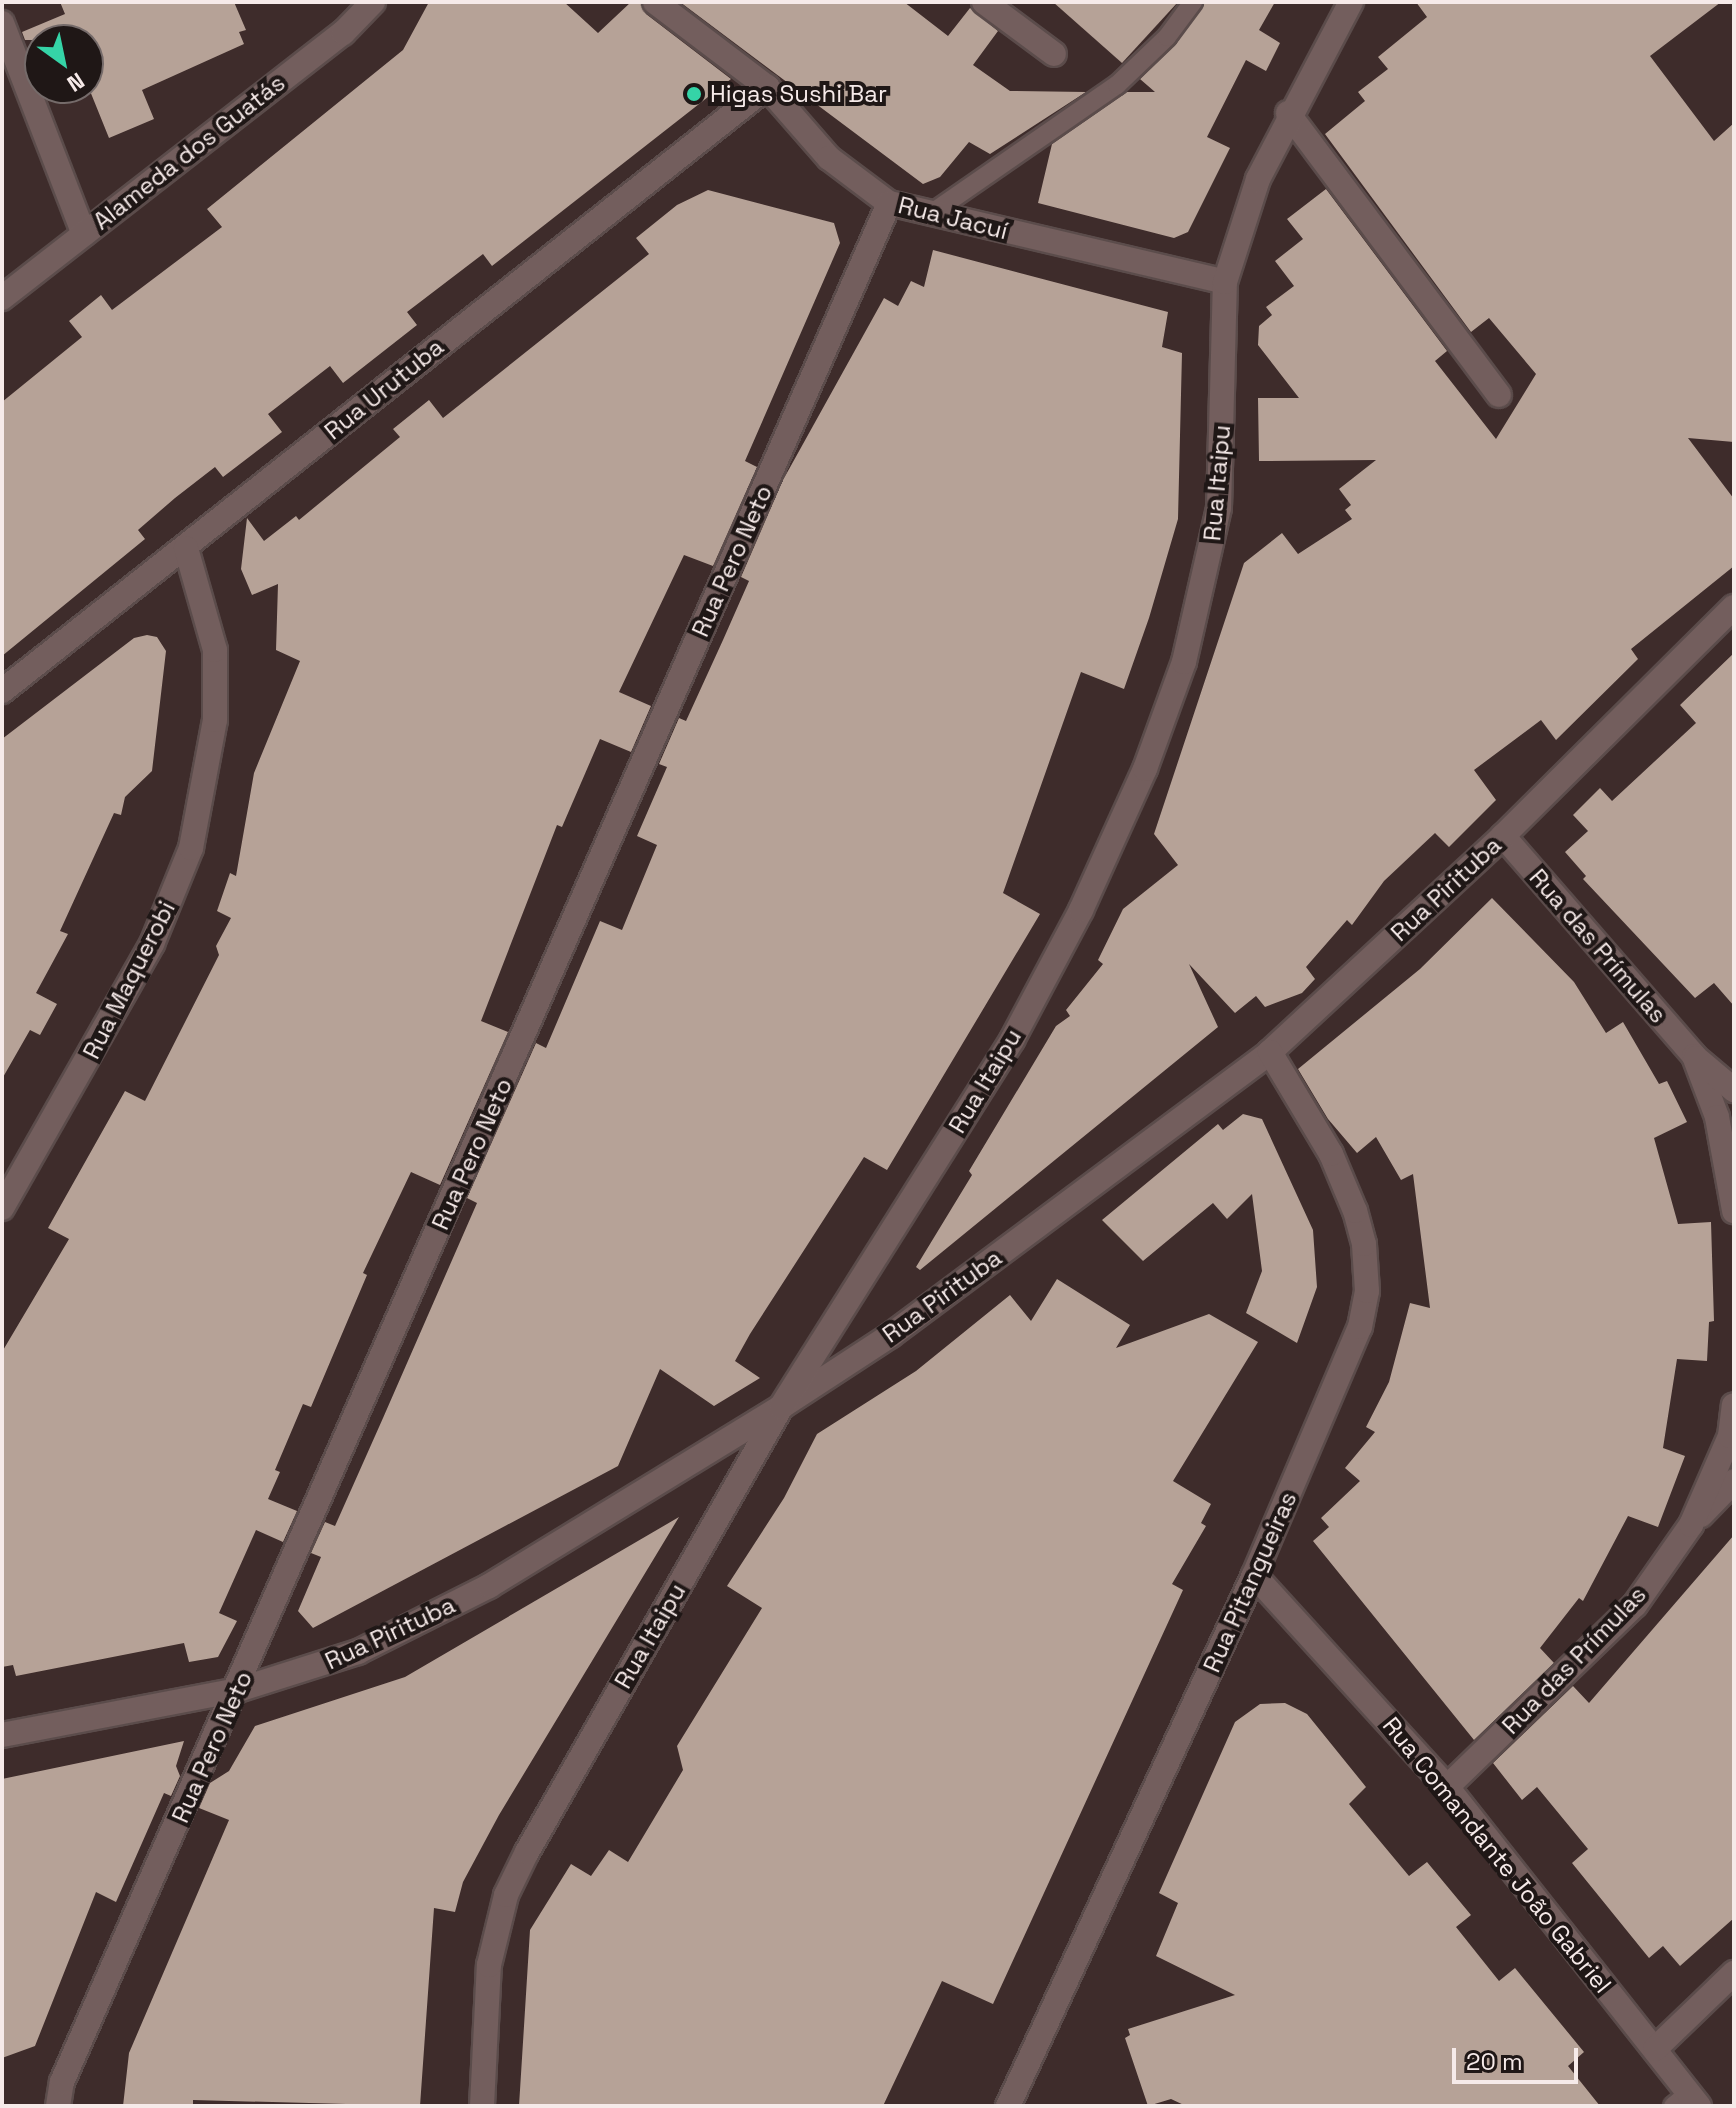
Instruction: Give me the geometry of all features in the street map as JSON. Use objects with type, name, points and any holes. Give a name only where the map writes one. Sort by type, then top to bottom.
[{"type":"street","name":"Alameda dos Guatás","points":[[2,298],[343,33],[373,2]]},
{"type":"street","name":"Rua Jacuí","points":[[655,2],[767,87],[829,158],[889,203],[929,215],[1225,282]]},
{"type":"street","points":[[984,2],[1054,54]]},
{"type":"street","name":"Rua Itaipu","points":[[482,2106],[489,1965],[506,1895],[781,1407],[1012,1040],[1081,910],[1145,769],[1184,662],[1219,508],[1225,282],[1258,179],[1288,113],[1351,2]]},
{"type":"street","points":[[2,23],[84,234]]},
{"type":"street","name":"Rua Urutuba","points":[[2,691],[767,87]]},
{"type":"street","points":[[1288,113],[1499,395]]},
{"type":"street","name":"Rua Pero Neto","points":[[58,2106],[62,2082],[238,1690],[889,203]]},
{"type":"street","name":"Rua Maquerobi","points":[[2,1208],[152,944],[191,848],[215,720],[215,650],[186,548]]},
{"type":"street","name":"Rua Pirituba","points":[[2,1735],[238,1690],[346,1657],[420,1624],[781,1407],[891,1335],[1270,1052],[1503,836],[1734,607]]},
{"type":"street","name":"Rua das Prímulas","points":[[1503,836],[1694,1056],[1734,1090]]},
{"type":"street","name":"Rua Pitangueiras","points":[[1008,2106],[1254,1575],[1347,1361],[1367,1291],[1364,1244],[1355,1211],[1331,1154],[1270,1052]]},
{"type":"street","name":"Rua das Prímulas","points":[[1694,1056],[1717,1117],[1734,1211]]},
{"type":"street","name":"Rua das Prímulas","points":[[1691,1525],[1730,1436],[1734,1405]]},
{"type":"street","name":"Rua das Prímulas","points":[[1447,1787],[1635,1605],[1691,1525],[1734,1481]]},
{"type":"street","name":"Rua Comandante João Gabriel","points":[[1254,1575],[1447,1787],[1655,2049],[1687,2102]]},
{"type":"street","points":[[1655,2049],[1734,1973]]},
{"type":"lane","points":[[929,215],[1117,85],[1167,37],[1193,2]]},
{"type":"building","points":[[60,2],[234,2],[246,30],[239,32],[244,44],[142,90],[154,119],[109,138],[95,104],[104,104],[104,24],[41,24],[65,14]]},
{"type":"building","points":[[429,2],[564,2],[598,33],[631,2],[640,2],[646,14],[731,79],[492,266],[483,254],[407,312],[417,325],[343,383],[330,366],[268,414],[282,432],[223,477],[215,467],[175,498],[138,530],[145,539],[2,656],[2,402],[82,337],[69,321],[101,295],[112,310],[222,227],[207,209],[403,50]]},
{"type":"building","points":[[680,2],[904,2],[948,36],[970,8],[998,31],[973,65],[1010,91],[1086,92],[990,154],[969,142],[940,177],[923,184]]},
{"type":"building","points":[[1053,2],[1178,2],[1122,63]]},
{"type":"building","points":[[1205,2],[1275,2],[1259,30],[1280,43],[1266,71],[1246,60],[1207,137],[1230,148],[1188,232],[1174,238],[1038,203],[1052,144],[1127,92],[1155,92],[1140,79],[1176,44]]},
{"type":"building","points":[[1416,2],[1721,2],[1650,56],[1714,141],[1734,123],[1734,442],[1688,438],[1734,499],[1734,566],[1631,649],[1638,659],[1556,740],[1541,720],[1474,770],[1496,800],[1449,847],[1435,833],[1384,881],[1352,925],[1347,920],[1306,967],[1315,979],[1302,993],[1265,1007],[1256,996],[1235,1013],[1189,964],[1218,1027],[920,1270],[916,1267],[972,1175],[969,1171],[1056,1026],[1070,1016],[1066,1010],[1103,964],[1098,960],[1123,909],[1178,865],[1154,834],[1244,563],[1282,533],[1298,554],[1352,519],[1345,510],[1351,505],[1339,489],[1376,460],[1259,461],[1258,398],[1299,398],[1258,345],[1259,326],[1272,315],[1266,307],[1294,286],[1275,261],[1303,239],[1287,219],[1326,189],[1447,351],[1435,361],[1496,439],[1536,374],[1489,318],[1471,332],[1325,134],[1365,101],[1358,92],[1388,69],[1378,57],[1427,17]]},
{"type":"building","points":[[708,190],[834,223],[840,243],[745,461],[757,467],[713,566],[684,555],[619,692],[651,706],[631,752],[600,739],[562,827],[557,825],[481,1021],[508,1032],[440,1185],[411,1172],[363,1273],[367,1275],[311,1407],[303,1404],[275,1470],[280,1472],[268,1499],[297,1511],[283,1542],[256,1530],[219,1613],[237,1621],[218,1657],[189,1662],[184,1643],[16,1676],[13,1665],[2,1667],[2,1352],[69,1239],[48,1228],[125,1091],[145,1101],[219,955],[216,946],[231,918],[217,911],[230,873],[236,876],[254,773],[300,661],[276,650],[278,584],[252,595],[241,569],[247,518],[264,541],[296,516],[299,520],[400,437],[393,429],[429,400],[443,418],[649,254],[636,238],[677,205]]},
{"type":"building","points":[[933,250],[1168,312],[1162,347],[1182,353],[1178,519],[1149,618],[1124,689],[1081,672],[1003,893],[1040,914],[887,1170],[864,1157],[750,1334],[735,1361],[760,1378],[714,1406],[660,1369],[618,1466],[313,1628],[298,1611],[321,1557],[311,1553],[325,1522],[335,1526],[383,1418],[477,1203],[467,1198],[536,1043],[546,1048],[600,921],[622,930],[657,845],[637,836],[667,767],[659,764],[679,718],[686,721],[749,581],[741,577],[783,480],[884,298],[898,306],[911,281],[924,287]]},
{"type":"building","points":[[147,635],[157,637],[166,651],[152,771],[125,797],[121,815],[114,813],[60,931],[68,934],[36,993],[57,1004],[40,1035],[30,1030],[2,1079],[2,739],[134,638]]},
{"type":"building","points":[[1734,653],[1734,1006],[1714,983],[1695,998],[1583,879],[1586,876],[1565,852],[1588,831],[1573,815],[1600,788],[1612,801],[1696,723],[1680,705]]},
{"type":"building","points":[[1492,898],[1574,982],[1606,1033],[1623,1022],[1659,1084],[1667,1081],[1687,1122],[1654,1138],[1678,1224],[1711,1222],[1714,1321],[1709,1322],[1707,1361],[1677,1359],[1663,1448],[1685,1456],[1658,1527],[1628,1516],[1583,1601],[1579,1598],[1540,1648],[1554,1663],[1474,1740],[1313,1541],[1329,1527],[1321,1518],[1360,1481],[1345,1468],[1375,1432],[1366,1427],[1389,1382],[1410,1303],[1430,1308],[1413,1174],[1401,1180],[1376,1137],[1357,1153],[1328,1119],[1298,1069],[1420,969]]},
{"type":"building","points":[[1243,1114],[1262,1119],[1313,1230],[1317,1287],[1297,1343],[1246,1313],[1262,1271],[1252,1194],[1227,1219],[1213,1203],[1143,1261],[1102,1220],[1218,1124],[1223,1130]]},
{"type":"building","points":[[1057,1279],[1130,1325],[1116,1348],[1209,1314],[1258,1342],[1173,1481],[1211,1504],[1201,1523],[1206,1526],[1172,1584],[1183,1590],[993,2004],[942,1981],[883,2106],[519,2106],[530,1930],[571,1864],[591,1876],[609,1850],[628,1862],[683,1770],[677,1746],[762,1608],[727,1586],[784,1498],[817,1434],[916,1371],[1010,1295],[1031,1321]]},
{"type":"building","points":[[679,1517],[499,1815],[463,1882],[455,1912],[434,1908],[420,2106],[193,2100],[193,2106],[123,2106],[129,2053],[229,1820],[199,1808],[210,1783],[229,1771],[255,1726],[405,1677]]},
{"type":"building","points":[[1734,1535],[1734,1918],[1680,1966],[1663,1946],[1649,1958],[1572,1863],[1588,1849],[1537,1787],[1522,1800],[1493,1763],[1573,1686],[1589,1703]]},
{"type":"building","points":[[1285,1703],[1307,1714],[1366,1787],[1349,1804],[1409,1876],[1427,1862],[1471,1915],[1456,1927],[1499,1981],[1515,1968],[1584,2052],[1568,2066],[1600,2106],[1186,2106],[1171,2099],[1148,2106],[1125,2038],[1130,2035],[1128,2029],[1235,1995],[1156,1956],[1178,1903],[1159,1893],[1235,1722],[1260,1704]]},
{"type":"building","points":[[184,1741],[176,1766],[180,1776],[171,1796],[164,1793],[116,1902],[96,1892],[35,2046],[2,2058],[2,1779]]},
{"type":"place","name":"Higas Sushi Bar","points":[[694,94]]}]
